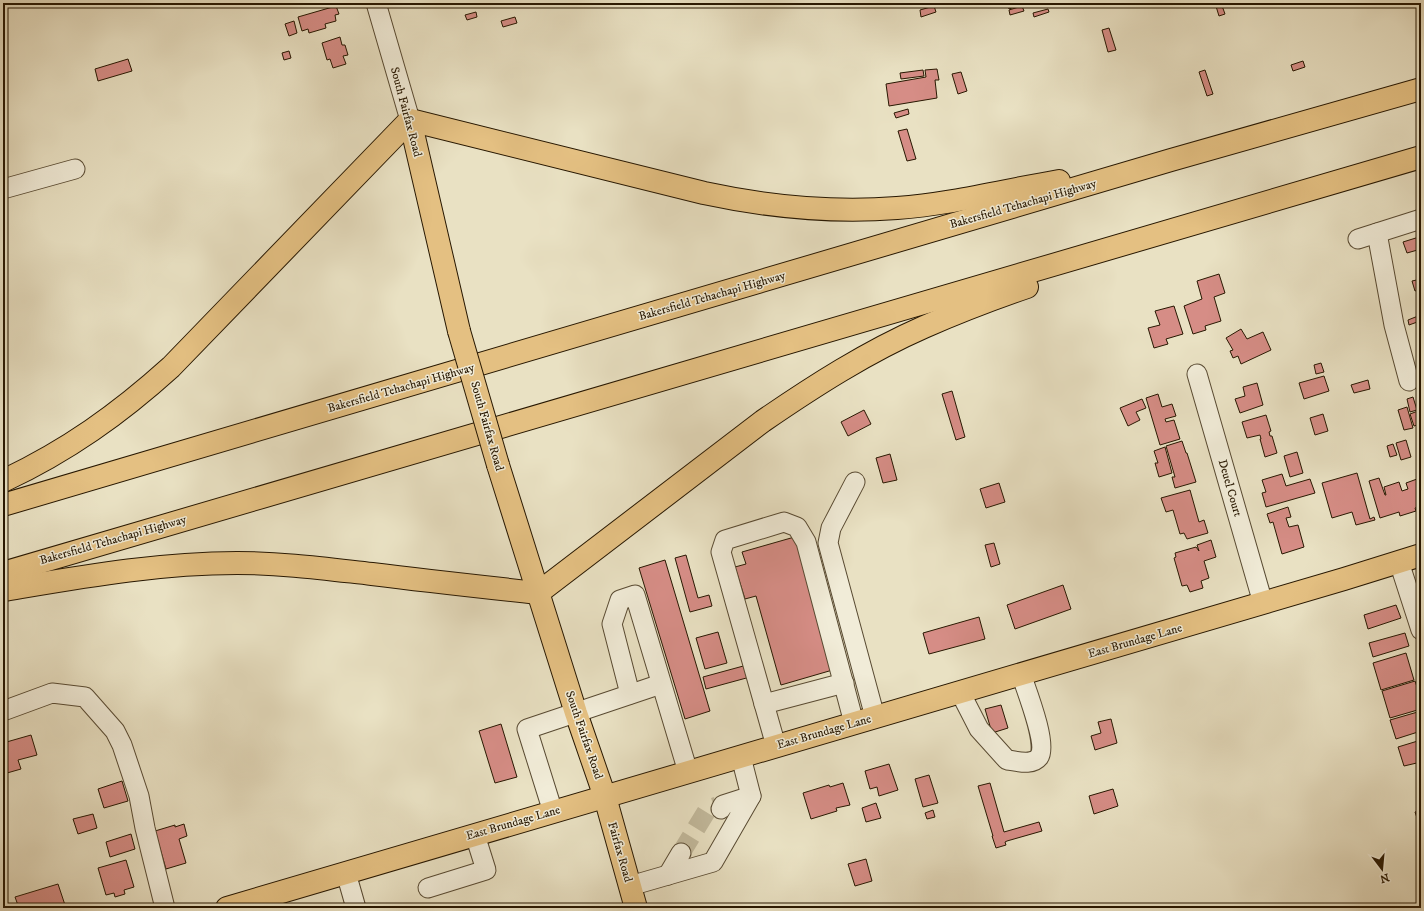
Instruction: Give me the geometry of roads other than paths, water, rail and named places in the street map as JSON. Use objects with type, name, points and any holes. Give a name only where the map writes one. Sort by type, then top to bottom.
[{"type":"main road","name":"Bakersfield Tehachapi Highway","points":[[3,505],[1171,160],[1421,89]]},
{"type":"main road","points":[[3,481],[40,463],[76,442],[109,419],[146,390],[177,362],[410,120],[737,200],[818,210],[899,208],[1171,160]]},
{"type":"main road","name":"South Fairfax Road","points":[[410,120],[459,331],[498,465],[538,593],[576,713],[605,797]]},
{"type":"main road","name":"Bakersfield Tehachapi Highway","points":[[3,573],[1421,157]]},
{"type":"main road","points":[[3,590],[139,568],[187,564],[236,563],[285,564],[538,593],[763,421],[837,373],[880,349],[923,328],[983,302],[1249,207]]},
{"type":"main road","name":"East Brundage Lane","points":[[227,908],[1263,603],[1421,555]]},
{"type":"main road","name":"Fairfax Road","points":[[605,797],[636,908]]},
{"type":"street","name":"South Fairfax Road","points":[[376,3],[410,120]]},
{"type":"street","points":[[3,189],[75,169]]},
{"type":"street","points":[[1358,239],[1421,219]]},
{"type":"street","points":[[1377,233],[1394,325],[1409,381]]},
{"type":"street","name":"Deuel Court","points":[[1197,374],[1263,603]]},
{"type":"street","points":[[855,482],[831,528],[828,544],[875,717]]},
{"type":"street","points":[[776,746],[721,552],[724,540],[784,522],[797,527],[806,542],[854,723]]},
{"type":"street","points":[[1399,562],[1421,630]]},
{"type":"street","points":[[630,694],[612,624],[620,600],[635,595],[688,772]]},
{"type":"street","points":[[960,692],[979,729],[1007,760],[1029,763],[1039,757],[1043,749],[1037,720],[1021,674]]},
{"type":"street","points":[[553,812],[527,729],[662,684]]},
{"type":"street","points":[[764,704],[844,684]]},
{"type":"street","points":[[3,711],[52,693],[85,697],[116,730],[139,796],[145,828],[166,908]]},
{"type":"street","points":[[630,886],[682,864],[713,862],[751,796],[741,756]]},
{"type":"street","points":[[720,807],[751,796]]},
{"type":"street","points":[[428,888],[486,870],[475,835]]},
{"type":"street","points":[[346,873],[356,908]]},
{"type":"tunnel","points":[[681,853],[708,809],[717,806]]}]
